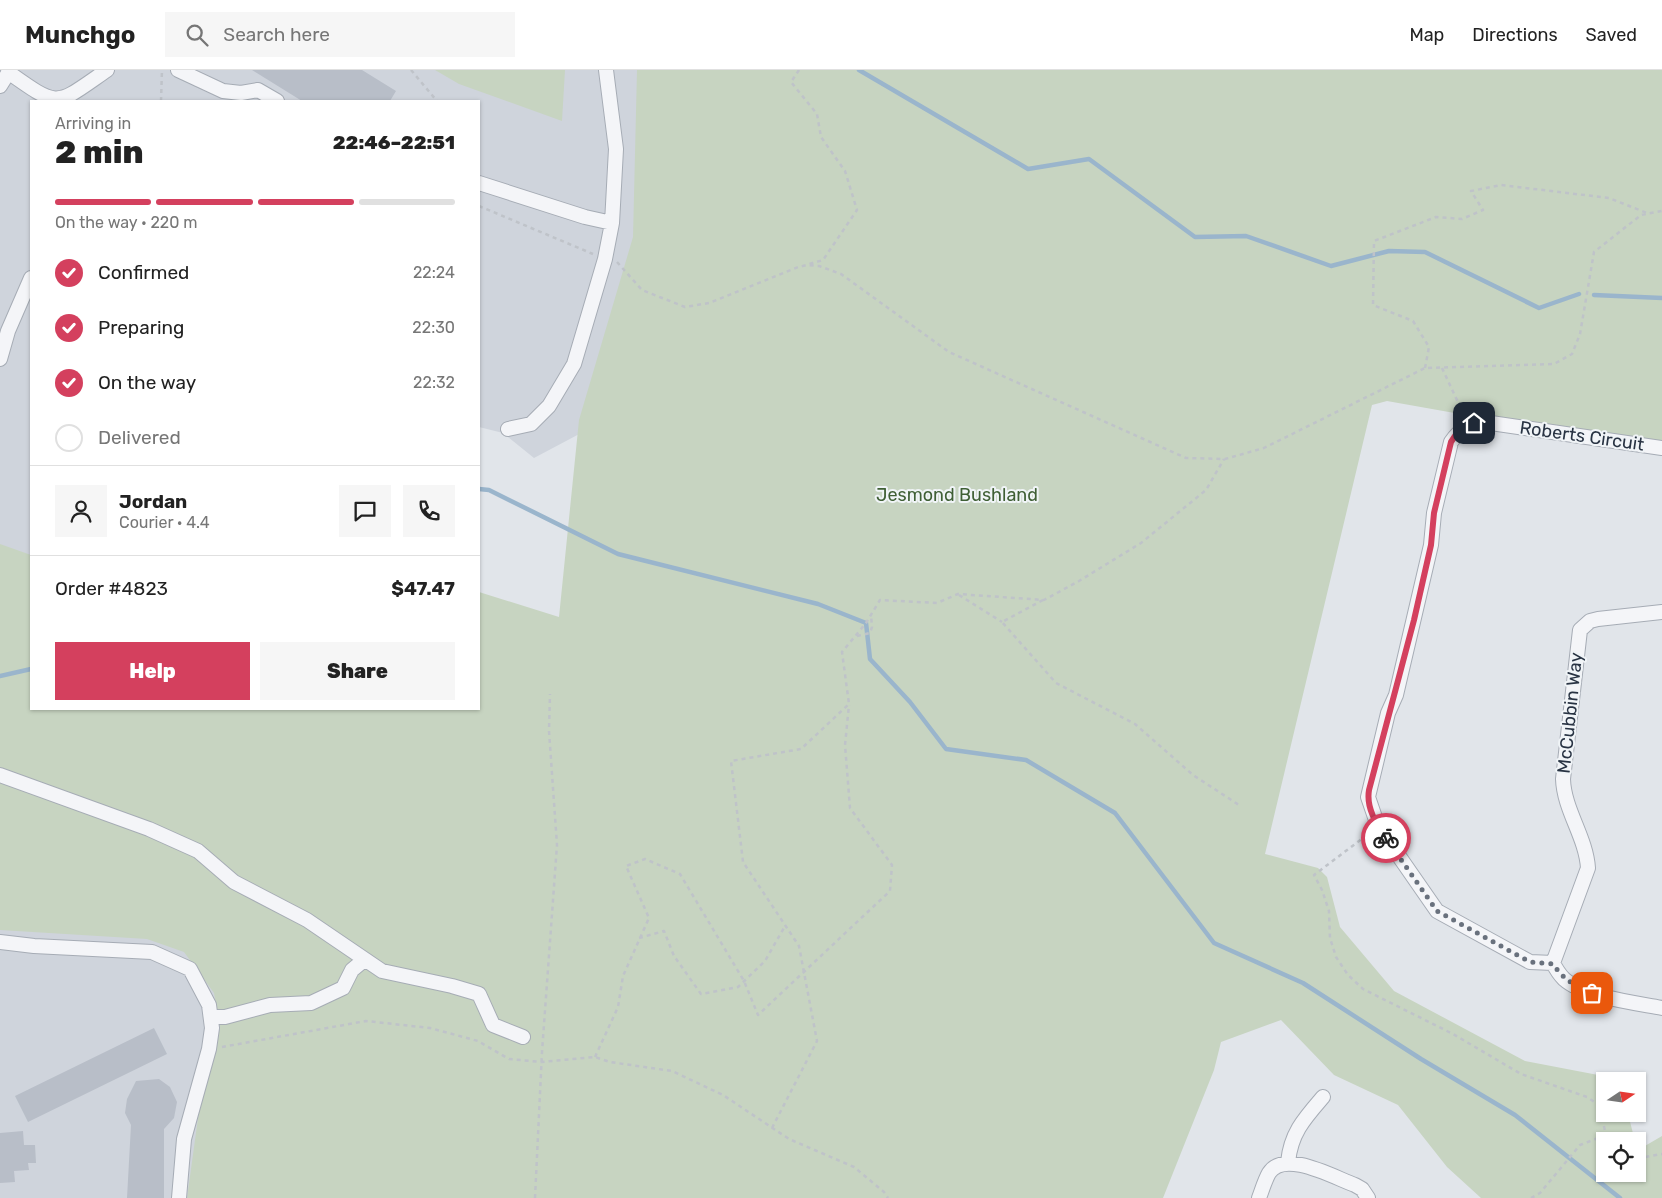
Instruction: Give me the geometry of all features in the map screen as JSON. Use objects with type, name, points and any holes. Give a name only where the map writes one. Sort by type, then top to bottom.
[{"type":"street","points":[[0,86],[9,71],[41,95],[53,99],[68,97],[107,70]]},
{"type":"street","points":[[178,70],[223,91],[241,93],[258,90],[275,100]]},
{"type":"street","points":[[508,429],[531,424],[549,406],[574,364],[611,261],[616,149],[606,70]]},
{"type":"street","points":[[480,184],[585,217],[612,223]]},
{"type":"street","points":[[0,359],[8,331],[30,280]]},
{"type":"street","name":"Roberts Circuit","points":[[1469,425],[1484,422],[1662,448]]},
{"type":"street","points":[[1469,425],[1457,433],[1451,442],[1434,513],[1433,536],[1425,573],[1396,694],[1388,713],[1369,790],[1369,806],[1378,826],[1437,911],[1530,962],[1553,964],[1563,978],[1571,984],[1612,999],[1662,1008]]},
{"type":"street","name":"McCubbin Way","points":[[1553,964],[1588,868],[1586,855],[1565,793],[1563,779],[1580,630],[1590,621],[1598,619],[1662,612]]},
{"type":"street","points":[[0,775],[149,829],[198,852],[234,882],[307,920],[382,971],[452,986],[479,994],[493,1025],[523,1036]]},
{"type":"street","points":[[0,942],[34,946],[152,952],[190,969],[209,1005],[212,1028],[209,1050],[184,1140],[179,1198]]},
{"type":"street","points":[[211,1017],[226,1017],[270,1006],[312,1003],[343,988],[352,970],[364,960]]},
{"type":"street","points":[[1288,1162],[1289,1148],[1296,1130],[1323,1097]]},
{"type":"street","points":[[1259,1198],[1269,1173],[1274,1168],[1288,1162],[1302,1165],[1355,1185],[1362,1189],[1368,1198]]},
{"type":"path","points":[[161,100],[162,70]]},
{"type":"path","points":[[411,70],[436,100]]},
{"type":"path","points":[[480,206],[611,261],[642,290],[685,307],[709,303],[823,260],[857,210],[844,171],[822,137],[817,114],[791,82],[799,70]]},
{"type":"path","points":[[1425,368],[1429,347],[1413,321],[1372,305],[1374,241],[1436,217],[1462,219],[1483,210],[1471,191],[1501,185],[1609,198],[1648,214]]},
{"type":"path","points":[[807,265],[830,269],[842,274],[949,352],[1186,458],[1225,458],[1264,448],[1425,368],[1554,364],[1572,354],[1580,334],[1594,252],[1641,215],[1662,211]]},
{"type":"path","points":[[611,261],[618,253]]},
{"type":"path","points":[[1441,367],[1469,425]]},
{"type":"path","points":[[1002,622],[1079,581],[1141,543],[1206,490],[1225,458]]},
{"type":"path","points":[[595,1057],[618,1007],[623,976],[649,918],[626,866],[645,859],[680,874],[744,981],[758,1015],[890,891],[892,865],[850,808],[845,745],[849,704],[842,652],[871,615],[880,600],[936,603],[958,594],[1044,600]]},
{"type":"path","points":[[958,594],[1002,622],[1056,683],[1135,724],[1194,775],[1239,804]]},
{"type":"path","points":[[855,636],[870,633],[872,627],[871,615]]},
{"type":"path","points":[[536,1198],[541,1062],[557,844],[549,731],[550,694]]},
{"type":"path","points":[[772,1128],[817,1041],[799,946],[743,862],[731,761],[801,749],[849,704]]},
{"type":"path","points":[[1378,826],[1314,875],[1322,890],[1329,911],[1330,938],[1336,957],[1348,975],[1363,990],[1453,1034],[1520,1074],[1587,1097],[1599,1105],[1605,1132]]},
{"type":"path","points":[[639,938],[664,931],[674,956],[701,994],[738,987],[765,961],[785,926]]},
{"type":"path","points":[[209,1050],[366,1021],[430,1028],[478,1041],[509,1059],[541,1062],[595,1057],[610,1062],[672,1071],[723,1095],[789,1139],[854,1167],[884,1192],[888,1198]]},
{"type":"path","points":[[1532,1198],[1540,1193],[1580,1145],[1596,1139]]},
{"type":"path","points":[[1646,1156],[1662,1154]]},
{"type":"shaded area","points":[[0,70],[639,70],[841,295],[534,458],[503,433],[480,427],[480,100],[30,100],[30,652],[0,704]]},
{"type":"shaded area","points":[[0,711],[725,1198],[0,1198]]},
{"type":"green space","points":[[435,70],[565,70],[562,121],[459,84]]},
{"type":"green space","name":"Jesmond Bushland","points":[[637,70],[1662,70],[1662,441],[1477,417],[1387,401],[1372,405],[1265,854],[1318,868],[1327,877],[1340,927],[1394,991],[1525,1061],[1596,1075],[1596,1122],[1630,1122],[1633,1132],[1596,1132],[1596,1182],[1646,1182],[1646,1145],[1662,1136],[1662,1198],[1481,1198],[1447,1167],[1398,1105],[1334,1075],[1281,1020],[1221,1042],[1214,1070],[1163,1198],[187,1198],[199,1111],[220,1028],[214,993],[184,952],[147,939],[0,930],[0,544],[30,555],[30,710],[480,710],[480,592],[559,617],[579,420],[633,237]]},
{"type":"building","points":[[252,70],[362,70],[396,91],[391,100],[300,100]]},
{"type":"building","points":[[154,1028],[167,1054],[28,1122],[15,1096]]},
{"type":"building","points":[[159,1079],[170,1087],[177,1102],[174,1118],[164,1129],[164,1198],[127,1198],[131,1125],[125,1113],[127,1099],[136,1081]]},
{"type":"building","points":[[23,1131],[24,1145],[35,1145],[36,1163],[28,1163],[29,1170],[14,1171],[15,1182],[0,1183],[0,1133]]},
{"type":"waterway","points":[[859,70],[1028,169],[1089,159],[1195,237],[1246,236],[1331,266],[1389,251],[1425,252],[1539,308],[1579,294]]},
{"type":"waterway","points":[[1594,295],[1662,298]]},
{"type":"waterway","points":[[480,489],[489,490],[618,554],[818,604],[866,623],[870,659],[910,702],[946,749],[1026,760],[1115,813],[1214,943],[1303,983],[1421,1059],[1515,1115],[1620,1198]]},
{"type":"waterway","points":[[0,676],[30,669]]},
{"type":"way so far","points":[[1386,838],[1437,911],[1530,962],[1553,964],[1563,978],[1571,984],[1592,993]]},
{"type":"route","points":[[1386,838],[1369,806],[1369,790],[1388,713],[1396,694],[1414,620],[1433,536],[1434,513],[1451,442],[1464,427],[1474,423]]}]
